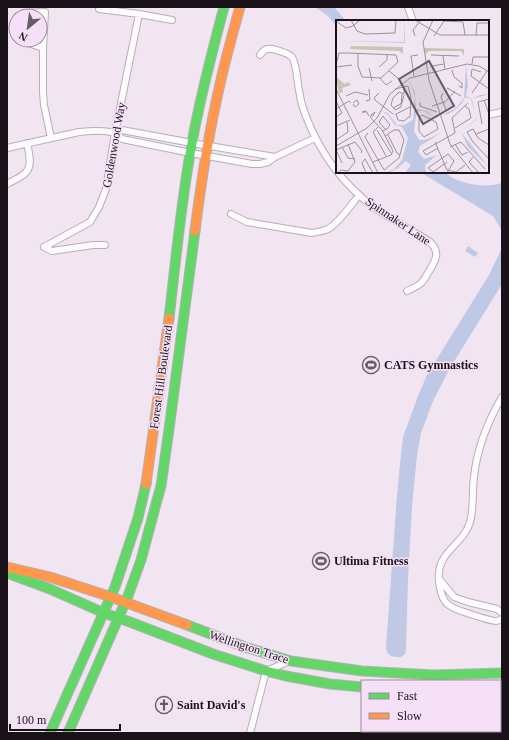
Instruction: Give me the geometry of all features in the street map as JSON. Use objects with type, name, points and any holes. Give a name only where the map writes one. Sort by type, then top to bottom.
[{"type":"main road","name":"Forest Hill Boulevard","points":[[50,733],[111,597],[138,518],[146,482],[168,325],[183,198],[192,143],[206,77],[224,7]]},
{"type":"main road","name":"Forest Hill Boulevard","points":[[68,733],[112,631],[126,603],[153,521],[161,486],[207,145],[221,80],[240,7]]},
{"type":"main road","name":"Wellington Trace","points":[[7,567],[50,577],[111,597],[245,647],[291,661],[362,671],[434,675],[502,674]]},
{"type":"main road","name":"Wellington Trace","points":[[7,573],[50,589],[104,613],[213,654],[286,676],[330,684],[361,687]]},
{"type":"street","points":[[409,7],[413,20]]},
{"type":"street","points":[[99,9],[172,20]]},
{"type":"street","name":"Goldenwood Way","points":[[105,245],[82,246],[52,251],[44,247],[90,222],[99,207],[106,189],[115,133],[139,14]]},
{"type":"street","points":[[43,48],[44,105],[51,138]]},
{"type":"street","name":"Spinnaker Lane","points":[[260,55],[268,48],[284,52],[292,58],[295,63],[298,89],[303,109],[315,138],[336,170]]},
{"type":"street","points":[[489,115],[502,112]]},
{"type":"street","points":[[7,148],[90,130],[115,133],[122,130],[275,157]]},
{"type":"street","points":[[115,133],[122,139],[252,164],[268,162],[275,157],[315,138]]},
{"type":"street","points":[[7,184],[22,176],[29,169],[31,158],[27,143]]},
{"type":"street","name":"Spinnaker Lane","points":[[338,173],[359,195],[375,208],[430,241],[434,245],[437,255],[436,260],[422,283],[407,291]]},
{"type":"street","points":[[231,214],[247,222],[317,232],[323,231],[332,226],[359,195]]},
{"type":"street","points":[[502,397],[486,428],[478,455],[474,476],[470,523],[463,537],[444,558],[439,568],[442,596],[448,605],[462,611],[496,621],[502,619]]},
{"type":"street","points":[[439,579],[454,597],[497,609],[502,613]]},
{"type":"street","points":[[250,733],[266,671],[291,661]]},
{"type":"water","points":[[315,7],[334,7],[345,20],[336,20],[336,26],[328,16]]},
{"type":"water","points":[[422,173],[445,173],[453,178],[477,185],[496,185],[502,183],[502,231],[493,216]]},
{"type":"water","points":[[468,246],[478,253],[475,257],[465,251]]},
{"type":"water","points":[[502,248],[502,284],[450,368],[433,401],[421,433],[417,455],[412,507],[406,648],[405,654],[401,657],[389,655],[386,647],[397,496],[403,437],[427,375],[489,275]]},
{"type":"traffic: fast","points":[[169,318],[188,165],[202,92],[224,7]]},
{"type":"traffic: fast","points":[[68,733],[128,596],[141,560],[161,486],[195,231]]},
{"type":"traffic: fast","points":[[50,733],[115,587],[138,518],[146,484]]},
{"type":"traffic: fast","points":[[7,573],[50,589],[104,613],[213,654],[286,676],[330,684],[361,687]]},
{"type":"traffic: fast","points":[[187,625],[245,647],[291,661],[362,671],[434,675],[502,673]]},
{"type":"traffic: slow","points":[[195,231],[212,120],[240,7]]},
{"type":"traffic: slow","points":[[146,484],[169,318]]},
{"type":"traffic: slow","points":[[7,567],[50,577],[111,597],[187,625]]},
{"type":"place","name":"CATS Gymnastics","points":[[371,365]]},
{"type":"place","name":"Ultima Fitness","points":[[321,561]]},
{"type":"place","name":"Saint David's","points":[[164,705]]}]
